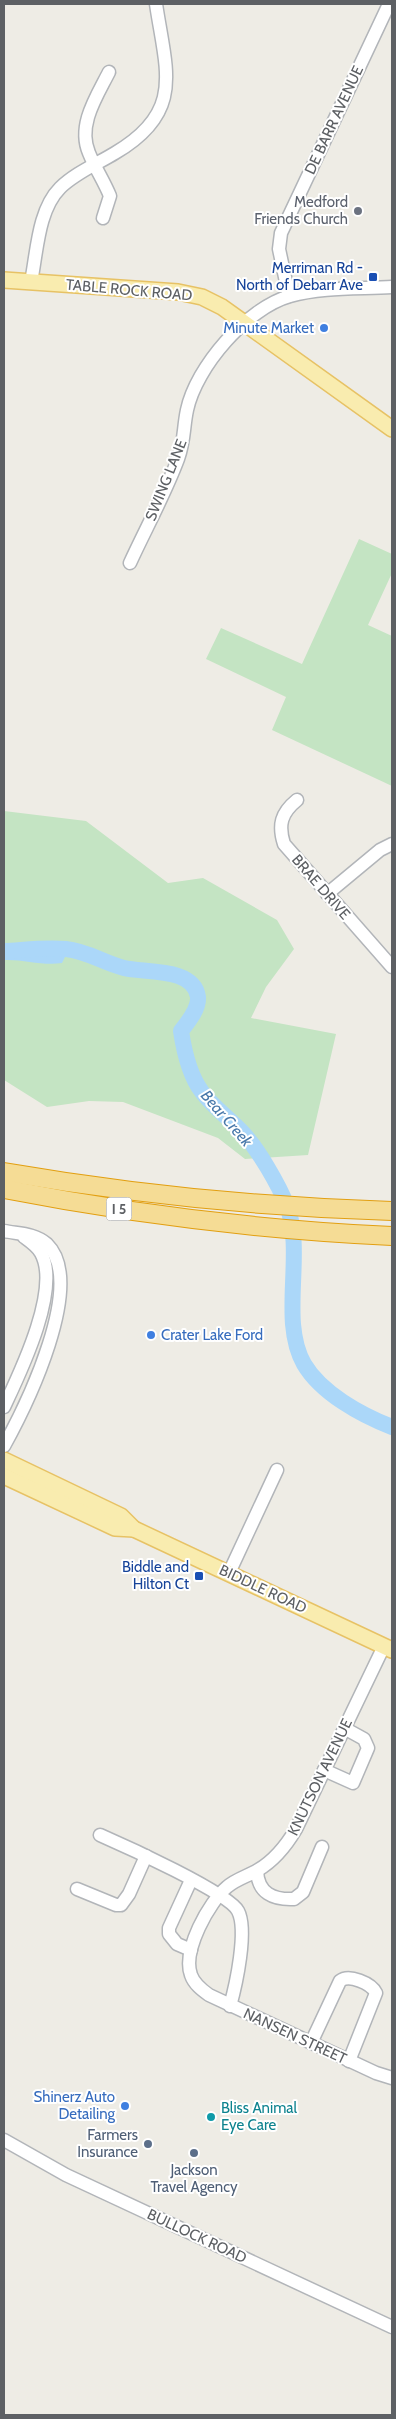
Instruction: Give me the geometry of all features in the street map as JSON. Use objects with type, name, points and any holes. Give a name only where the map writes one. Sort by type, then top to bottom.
[{"type":"highway","name":"I 5","points":[[7,1172],[140,1193],[233,1202],[392,1211]]},
{"type":"highway","name":"I 5","points":[[4,1189],[76,1202],[235,1225],[392,1236]]},
{"type":"main road","name":"TABLE ROCK ROAD","points":[[4,280],[178,292],[206,299],[245,322],[392,429]]},
{"type":"main road","name":"BIDDLE ROAD","points":[[4,1460],[121,1516],[134,1529],[388,1648]]},
{"type":"main road","name":"BIDDLE ROAD","points":[[4,1476],[115,1528],[134,1529]]},
{"type":"street","points":[[31,282],[48,207],[59,188],[135,141],[149,127],[159,112],[166,90],[167,70],[156,4]]},
{"type":"street","name":"DE BARR AVENUE","points":[[289,296],[279,249],[281,233],[389,4]]},
{"type":"street","points":[[103,218],[110,196],[85,142],[85,128],[89,113],[109,72]]},
{"type":"street","name":"SWING LANE","points":[[130,563],[174,469],[185,440],[187,410],[195,390],[208,366],[231,334],[261,310],[289,296],[392,287]]},
{"type":"street","name":"BRAE DRIVE","points":[[297,800],[288,807],[282,816],[280,826],[284,844],[392,967]]},
{"type":"street","points":[[327,894],[380,850],[392,844]]},
{"type":"street","points":[[4,1231],[31,1234],[38,1238],[54,1254],[59,1267],[60,1290],[47,1353],[4,1446]]},
{"type":"street","points":[[4,1407],[35,1336],[42,1309],[45,1284],[44,1262],[41,1252],[34,1244],[18,1233]]},
{"type":"street","points":[[229,1573],[277,1470]]},
{"type":"street","name":"KNUTSON AVENUE","points":[[201,1989],[191,1975],[191,1950],[201,1926],[219,1895],[235,1881],[257,1871],[285,1847],[296,1829],[344,1728],[388,1648]]},
{"type":"street","points":[[324,1770],[353,1782],[368,1748],[364,1740],[344,1728]]},
{"type":"street","points":[[100,1835],[192,1880],[219,1895],[238,1910],[240,1919],[239,1971],[230,2006]]},
{"type":"street","points":[[257,1871],[258,1881],[266,1893],[284,1899],[294,1899],[302,1892],[322,1846]]},
{"type":"street","points":[[77,1889],[116,1906],[121,1904],[128,1894],[146,1856]]},
{"type":"street","points":[[191,1950],[172,1939],[169,1928],[192,1880]]},
{"type":"street","points":[[311,2043],[340,1981],[350,1978],[373,1987],[376,1993],[374,2001],[348,2061]]},
{"type":"street","name":"NANSEN STREET","points":[[201,1989],[230,2006],[348,2061],[392,2078]]},
{"type":"street","name":"BULLOCK ROAD","points":[[4,2140],[66,2175],[392,2327]]},
{"type":"green space","points":[[359,539],[392,554],[392,573],[368,625],[392,636],[392,786],[272,730],[286,697],[206,659],[221,628],[302,664]]},
{"type":"green space","points":[[4,811],[86,821],[168,883],[203,878],[277,920],[294,949],[266,987],[251,1018],[336,1034],[308,1155],[245,1159],[218,1138],[123,1102],[89,1101],[47,1107],[4,1080]]},
{"type":"water","points":[[52,942],[63,945],[66,955],[62,963],[48,964],[4,960],[4,945]]},
{"type":"waterway","name":"Bear Creek","points":[[4,951],[51,948],[74,950],[124,968],[155,971],[178,976],[188,981],[194,987],[198,997],[197,1006],[181,1031],[190,1071],[206,1097],[242,1132],[255,1148],[287,1206],[292,1225],[294,1245],[293,1328],[297,1347],[304,1364],[311,1375],[331,1394],[355,1409],[392,1427]]},
{"type":"place","name":"Medford Friends Church","points":[[358,211]]},
{"type":"place","name":"Merriman Rd - North of Debarr Ave","points":[[373,277]]},
{"type":"place","name":"Minute Market","points":[[324,328]]},
{"type":"place","name":"Crater Lake Ford","points":[[151,1335]]},
{"type":"place","name":"Biddle and Hilton Ct","points":[[199,1576]]},
{"type":"place","name":"Shinerz Auto Detailing","points":[[125,2106]]},
{"type":"place","name":"Bliss Animal Eye Care","points":[[211,2117]]},
{"type":"place","name":"Farmers Insurance","points":[[148,2144]]},
{"type":"place","name":"Jackson Travel Agency","points":[[194,2153]]}]
